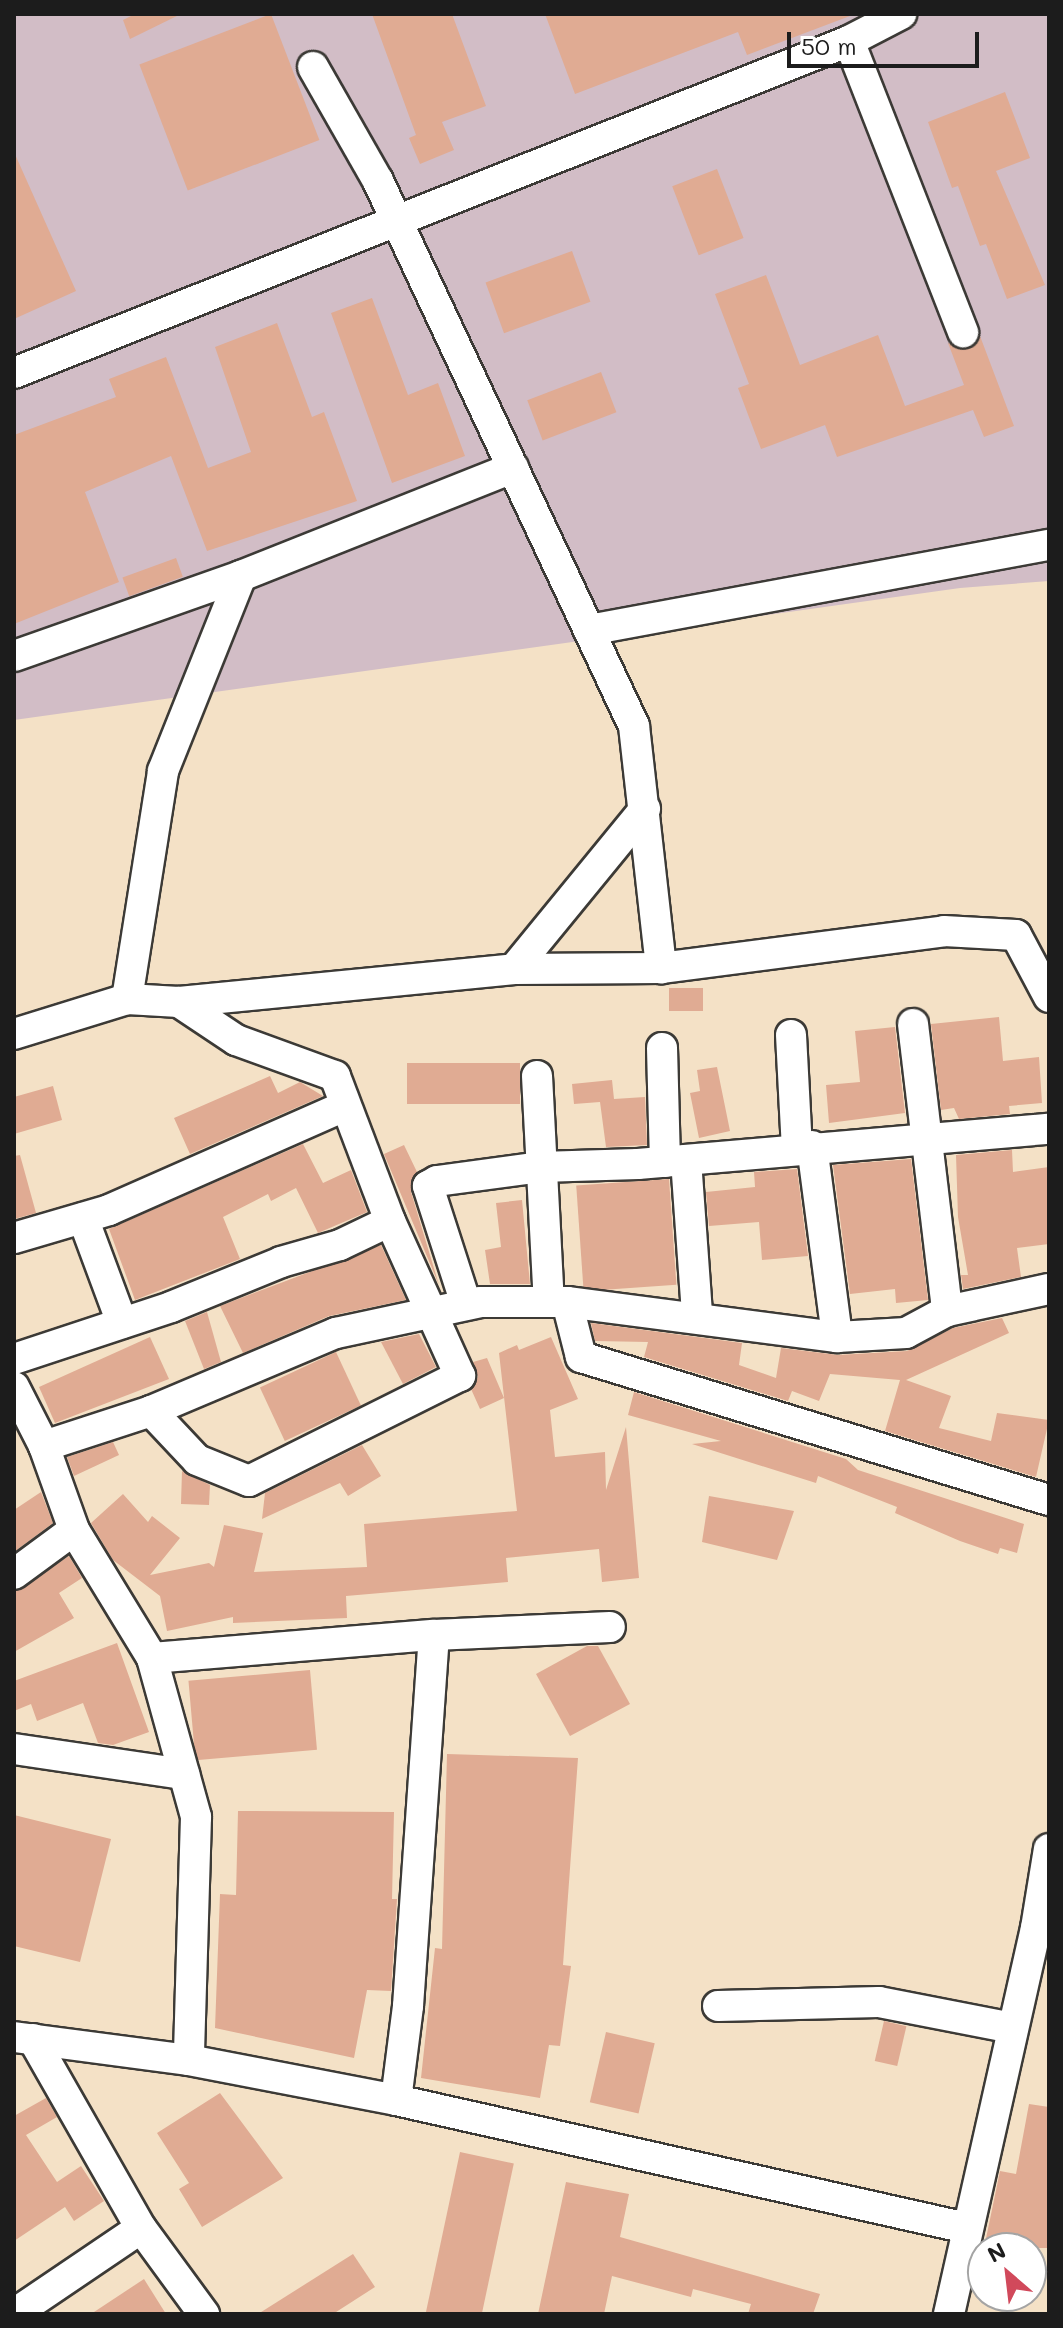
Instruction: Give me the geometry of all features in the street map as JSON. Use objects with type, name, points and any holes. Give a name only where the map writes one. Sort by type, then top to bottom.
[{"type":"street","points":[[14,373],[849,41],[901,14]]},
{"type":"street","points":[[849,41],[963,332]]},
{"type":"street","points":[[313,67],[397,221],[634,726],[661,968]]},
{"type":"street","points":[[14,656],[241,576],[513,468]]},
{"type":"street","points":[[589,630],[1049,545]]},
{"type":"street","points":[[127,999],[163,771],[241,576]]},
{"type":"street","points":[[514,969],[645,809]]},
{"type":"street","points":[[14,1034],[127,999],[179,1002],[514,969],[661,968],[944,931],[1016,935],[1049,997]]},
{"type":"street","points":[[151,1411],[197,1460],[249,1481],[460,1376],[390,1221],[335,1076],[236,1040],[179,1002]]},
{"type":"street","points":[[913,1024],[947,1311]]},
{"type":"street","points":[[791,1035],[804,1147],[837,1337]]},
{"type":"street","points":[[662,1048],[697,1315]]},
{"type":"street","points":[[537,1076],[540,1167],[558,1302],[581,1357],[1049,1500]]},
{"type":"street","points":[[14,1238],[83,1218],[345,1106]]},
{"type":"street","points":[[466,1304],[428,1186],[450,1177],[540,1167],[675,1161],[804,1147],[1049,1129]]},
{"type":"street","points":[[83,1218],[122,1323]]},
{"type":"street","points":[[14,1359],[340,1245],[390,1221]]},
{"type":"street","points":[[44,1446],[151,1411],[336,1333],[466,1304],[558,1302],[697,1315],[837,1337],[906,1333],[947,1311],[1049,1289]]},
{"type":"street","points":[[14,1387],[44,1446],[74,1530],[152,1658],[196,1817],[189,2060]]},
{"type":"street","points":[[14,1574],[74,1530]]},
{"type":"street","points":[[152,1658],[434,1635],[610,1627]]},
{"type":"street","points":[[396,2100],[411,1974],[434,1635]]},
{"type":"street","points":[[14,1749],[184,1774]]},
{"type":"street","points":[[949,2314],[1049,1851]]},
{"type":"street","points":[[718,2006],[879,2002],[1013,2028]]},
{"type":"street","points":[[24,2038],[189,2060],[396,2100],[967,2228]]},
{"type":"street","points":[[24,2038],[141,2228],[204,2314]]},
{"type":"street","points":[[14,2314],[141,2228]]},
{"type":"shaded area","points":[[14,14],[1049,14],[1049,581],[960,588],[14,720]]},
{"type":"building","points":[[135,14],[181,14],[130,39],[123,20]]},
{"type":"building","points":[[271,14],[319,140],[188,191],[139,65]]},
{"type":"building","points":[[372,14],[452,14],[486,106],[442,122],[454,150],[420,164],[409,138],[416,135]]},
{"type":"building","points":[[545,14],[850,16],[747,55],[738,32],[575,94]]},
{"type":"building","points":[[1005,92],[1030,158],[996,171],[1045,285],[1007,299],[986,244],[980,246],[958,186],[952,188],[928,122]]},
{"type":"building","points":[[14,152],[76,291],[14,319]]},
{"type":"building","points":[[717,169],[744,238],[699,255],[672,186]]},
{"type":"building","points":[[572,251],[590,302],[504,333],[486,282]]},
{"type":"building","points":[[766,275],[800,365],[878,335],[905,406],[964,385],[948,343],[969,349],[980,336],[1014,426],[984,437],[973,410],[837,457],[825,425],[761,449],[738,388],[749,384],[715,294]]},
{"type":"building","points":[[372,298],[408,395],[438,383],[465,456],[392,483],[331,313]]},
{"type":"building","points":[[277,323],[312,417],[324,412],[357,501],[207,551],[171,456],[85,492],[119,582],[14,624],[14,435],[116,397],[109,379],[166,357],[208,468],[251,452],[215,347]]},
{"type":"building","points":[[601,372],[616,412],[543,440],[527,400]]},
{"type":"building","points":[[176,558],[183,577],[129,596],[122,577]]},
{"type":"building","points":[[669,988],[703,988],[703,1011],[669,1011]]},
{"type":"building","points":[[999,1017],[1003,1061],[1039,1057],[1042,1103],[1009,1106],[1010,1114],[959,1119],[954,1108],[941,1110],[931,1024]]},
{"type":"building","points":[[895,1027],[905,1113],[829,1123],[826,1085],[860,1082],[855,1031]]},
{"type":"building","points":[[407,1063],[520,1063],[520,1104],[407,1104]]},
{"type":"building","points":[[717,1067],[730,1131],[699,1138],[690,1093],[700,1091],[697,1070]]},
{"type":"building","points":[[270,1076],[278,1093],[300,1082],[323,1096],[190,1154],[174,1118]]},
{"type":"building","points":[[612,1080],[614,1099],[645,1097],[647,1145],[606,1147],[600,1102],[574,1104],[572,1084]]},
{"type":"building","points":[[53,1086],[62,1120],[14,1134],[14,1097]]},
{"type":"building","points":[[303,1144],[323,1183],[351,1170],[367,1212],[318,1233],[296,1188],[271,1201],[268,1194],[223,1217],[240,1259],[135,1300],[109,1229]]},
{"type":"building","points":[[404,1145],[417,1172],[411,1192],[439,1285],[384,1154]]},
{"type":"building","points":[[1012,1150],[1013,1172],[1049,1167],[1049,1244],[1017,1248],[1021,1277],[963,1289],[961,1275],[968,1275],[958,1217],[956,1155]]},
{"type":"building","points":[[20,1155],[36,1213],[14,1219],[14,1156]]},
{"type":"building","points":[[911,1159],[928,1300],[896,1303],[895,1289],[850,1294],[833,1165]]},
{"type":"building","points":[[797,1169],[808,1256],[762,1260],[759,1222],[709,1226],[706,1192],[755,1187],[754,1172]]},
{"type":"building","points":[[669,1179],[676,1285],[584,1291],[576,1185]]},
{"type":"building","points":[[522,1200],[530,1284],[490,1284],[485,1250],[501,1247],[496,1203]]},
{"type":"building","points":[[381,1245],[406,1300],[329,1316],[243,1353],[220,1306]]},
{"type":"building","points":[[207,1312],[221,1362],[204,1369],[185,1321]]},
{"type":"building","points":[[1002,1318],[1009,1333],[906,1380],[951,1396],[939,1428],[991,1441],[997,1413],[1049,1420],[1036,1477],[885,1431],[900,1380],[830,1374],[819,1401],[792,1391],[788,1401],[644,1357],[648,1342],[595,1341],[591,1323],[742,1343],[739,1365],[776,1378],[781,1348],[838,1355],[907,1351],[953,1328]]},
{"type":"building","points":[[419,1334],[436,1367],[403,1384],[381,1342]]},
{"type":"building","points":[[150,1337],[169,1379],[55,1423],[39,1387]]},
{"type":"building","points":[[551,1337],[578,1399],[550,1410],[555,1457],[605,1452],[606,1490],[626,1427],[639,1578],[602,1582],[599,1549],[506,1558],[508,1582],[346,1596],[347,1618],[233,1623],[233,1617],[167,1631],[160,1596],[113,1560],[91,1523],[123,1494],[148,1522],[152,1516],[180,1538],[150,1575],[209,1563],[214,1567],[224,1525],[263,1533],[254,1572],[367,1567],[364,1524],[517,1511],[499,1353],[517,1345],[519,1350]]},
{"type":"building","points":[[336,1352],[361,1405],[285,1441],[260,1387]]},
{"type":"building","points":[[487,1358],[504,1398],[480,1409],[471,1389],[478,1377],[473,1362]]},
{"type":"building","points":[[634,1392],[846,1459],[858,1470],[1024,1524],[1017,1553],[1000,1548],[998,1554],[960,1541],[895,1513],[897,1507],[818,1476],[816,1483],[692,1444],[721,1441],[628,1415]]},
{"type":"building","points":[[113,1442],[119,1455],[74,1476],[67,1457]]},
{"type":"building","points":[[362,1445],[381,1476],[348,1496],[340,1483],[262,1519],[265,1493]]},
{"type":"building","points":[[182,1471],[210,1485],[209,1505],[181,1504]]},
{"type":"building","points":[[41,1492],[53,1523],[14,1552],[14,1510]]},
{"type":"building","points":[[709,1496],[794,1511],[777,1560],[702,1542]]},
{"type":"building","points":[[69,1556],[82,1578],[59,1593],[74,1618],[14,1652],[14,1592]]},
{"type":"building","points":[[117,1643],[149,1732],[113,1745],[98,1743],[83,1703],[37,1721],[31,1704],[14,1711],[14,1681]]},
{"type":"building","points":[[587,1646],[598,1646],[630,1704],[570,1736],[536,1674]]},
{"type":"building","points":[[310,1670],[317,1750],[195,1760],[188,1681]]},
{"type":"building","points":[[447,1754],[578,1758],[563,1965],[571,1966],[560,2046],[549,2045],[540,2098],[421,2078],[435,1948],[442,1949]]},
{"type":"building","points":[[238,1811],[394,1812],[392,1899],[397,1899],[391,1991],[367,1990],[354,2058],[215,2028],[220,1894],[236,1895]]},
{"type":"building","points":[[14,1815],[111,1839],[80,1962],[14,1946]]},
{"type":"building","points":[[884,2021],[906,2026],[897,2066],[875,2061]]},
{"type":"building","points":[[606,2032],[655,2043],[639,2113],[590,2102]]},
{"type":"building","points":[[220,2093],[283,2178],[202,2227],[179,2189],[189,2183],[157,2133]]},
{"type":"building","points":[[46,2098],[57,2117],[26,2135],[57,2182],[81,2166],[104,2201],[74,2221],[65,2207],[14,2241],[14,2116]]},
{"type":"building","points":[[1029,2104],[1049,2107],[1049,2248],[1047,2232],[987,2232],[1000,2171],[1016,2174]]},
{"type":"building","points":[[460,2152],[514,2163],[482,2314],[426,2314]]},
{"type":"building","points":[[566,2182],[629,2194],[620,2237],[820,2294],[813,2314],[748,2314],[751,2304],[693,2289],[691,2297],[612,2276],[604,2314],[538,2314]]},
{"type":"building","points":[[353,2254],[375,2287],[333,2314],[258,2314]]},
{"type":"building","points":[[144,2279],[166,2314],[91,2314]]}]
